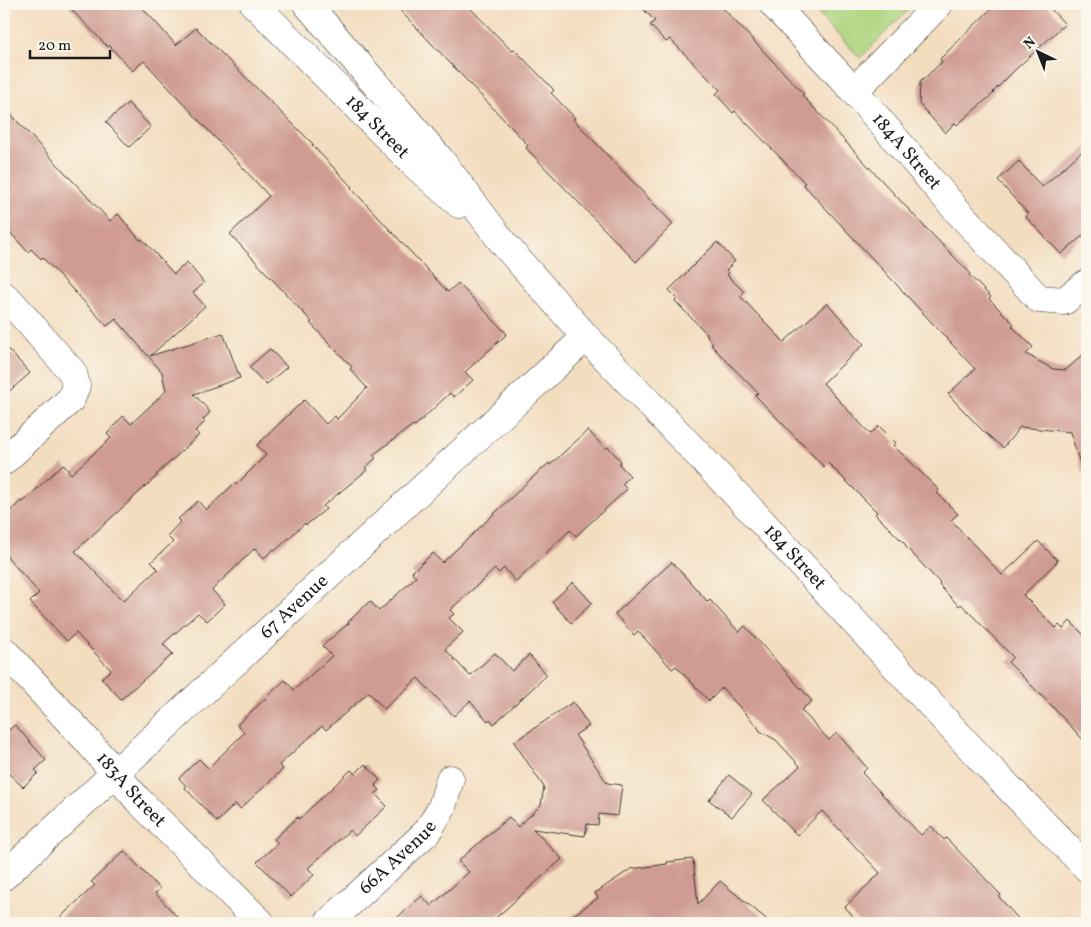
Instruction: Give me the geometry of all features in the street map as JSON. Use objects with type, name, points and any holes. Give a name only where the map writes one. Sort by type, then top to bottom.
[{"type":"street","name":"184 Street","points":[[254,4],[414,165],[504,244]]},
{"type":"street","name":"184 Street","points":[[307,4],[439,158],[504,244],[586,337],[750,509],[981,758],[1087,868]]},
{"type":"street","name":"184A Street","points":[[773,4],[854,91],[953,206],[1039,299],[1064,301],[1087,283]]},
{"type":"street","points":[[854,91],[939,4]]},
{"type":"street","points":[[4,296],[73,373],[76,386],[71,399],[4,461]]},
{"type":"street","name":"67 Avenue","points":[[4,876],[586,337]]},
{"type":"street","name":"183A Street","points":[[4,651],[115,772],[138,800],[261,923]]},
{"type":"street","name":"66A Avenue","points":[[328,923],[427,832],[442,807],[450,779]]},
{"type":"green space","points":[[809,4],[914,4],[860,58]]},
{"type":"building","points":[[66,4],[139,4],[176,45],[196,28],[313,144],[351,188],[448,292],[458,283],[507,334],[465,372],[473,380],[454,397],[450,393],[415,426],[413,425],[373,455],[376,458],[365,468],[367,470],[323,506],[326,509],[306,525],[305,523],[276,550],[274,549],[264,558],[255,548],[212,590],[225,604],[207,621],[198,613],[163,644],[173,654],[121,699],[101,678],[111,670],[76,633],[67,641],[30,602],[39,593],[4,553],[4,517],[21,501],[23,502],[63,464],[71,474],[111,438],[107,434],[123,416],[131,424],[166,391],[162,372],[116,319],[107,326],[42,257],[41,259],[31,249],[28,252],[4,226],[4,107],[110,221],[118,214],[140,240],[142,239],[174,274],[187,262],[204,283],[193,293],[205,306],[150,356],[223,333],[240,378],[194,394],[210,412],[203,420],[205,422],[195,431],[199,435],[75,551],[123,601],[158,569],[151,562],[173,542],[167,536],[181,521],[178,519],[198,501],[206,510],[235,483],[236,485],[266,455],[257,445],[304,400],[326,424],[335,416],[337,419],[367,388],[350,369],[352,367],[310,323],[312,322],[230,234],[269,196],[144,61],[132,71],[109,45],[108,47]]},
{"type":"building","points":[[394,4],[466,4],[554,90],[551,93],[575,118],[573,119],[673,224],[636,262],[526,148],[528,145]]},
{"type":"building","points":[[638,4],[719,4],[924,226],[970,273],[969,275],[991,297],[989,299],[1014,324],[1012,326],[1033,347],[1026,354],[1053,369],[1066,370],[1087,351],[1087,472],[1083,473],[1070,432],[1020,427],[1003,448],[983,431],[948,394],[975,369],[803,184],[805,183],[735,111],[733,113],[716,94],[720,90],[670,39],[666,42],[650,25],[655,21]]},
{"type":"building","points":[[996,4],[1046,4],[1065,24],[1016,69],[994,93],[945,133],[919,104],[920,82],[942,62],[940,59]]},
{"type":"building","points":[[128,103],[151,127],[129,147],[106,122]]},
{"type":"building","points":[[1087,147],[1087,232],[1061,254],[1025,216],[1028,214],[998,180],[1019,161],[1042,187]]},
{"type":"building","points":[[717,242],[735,261],[726,270],[729,273],[727,275],[744,292],[740,296],[784,342],[827,303],[864,344],[823,383],[870,434],[879,426],[896,443],[893,445],[939,490],[937,493],[958,514],[951,520],[1002,575],[1038,541],[1058,561],[1023,595],[1056,628],[1059,625],[1063,629],[1070,621],[1087,638],[1087,744],[1008,662],[1013,657],[961,604],[959,606],[939,585],[940,583],[906,545],[875,514],[877,512],[828,463],[824,467],[755,395],[758,393],[711,345],[713,344],[708,335],[675,301],[677,298],[669,290]]},
{"type":"building","points":[[4,345],[30,373],[4,396]]},
{"type":"building","points":[[270,349],[287,367],[266,385],[249,367]]},
{"type":"building","points":[[588,430],[605,449],[608,447],[621,461],[619,464],[630,476],[622,484],[627,489],[576,536],[570,530],[516,582],[504,568],[499,573],[495,569],[450,610],[454,614],[449,618],[463,632],[445,649],[470,676],[495,653],[512,671],[529,655],[547,675],[494,724],[490,719],[488,721],[470,701],[454,716],[418,678],[384,709],[369,692],[326,730],[322,726],[279,765],[283,769],[240,809],[235,804],[217,822],[185,788],[186,786],[179,778],[199,759],[208,768],[244,733],[237,725],[285,680],[294,690],[332,656],[322,646],[349,623],[370,601],[379,611],[416,577],[412,572],[433,553],[442,563],[532,478],[549,463],[550,465]]},
{"type":"building","points":[[672,562],[708,602],[710,600],[739,632],[745,626],[812,701],[801,710],[829,740],[837,733],[867,768],[862,773],[921,835],[931,826],[944,840],[946,838],[1001,895],[999,897],[1022,923],[859,923],[845,907],[880,873],[822,811],[797,835],[763,800],[800,766],[776,740],[760,731],[722,688],[709,701],[676,666],[672,669],[638,631],[634,635],[615,614]]},
{"type":"building","points":[[573,582],[592,603],[571,623],[552,602]]},
{"type":"building","points":[[573,702],[589,726],[575,735],[607,783],[622,785],[618,816],[599,814],[598,825],[587,824],[585,836],[533,829],[562,859],[490,923],[391,923],[422,896],[431,906],[469,872],[458,861],[509,817],[518,827],[541,805],[544,787],[514,742]]},
{"type":"building","points":[[15,725],[46,760],[35,770],[38,773],[23,787],[4,769],[4,734]]},
{"type":"building","points":[[365,764],[380,780],[375,785],[380,790],[375,794],[387,806],[355,836],[350,830],[308,868],[314,875],[291,897],[257,862],[278,843],[274,839],[298,817],[299,819],[351,770],[355,774]]},
{"type":"building","points":[[729,775],[752,794],[732,817],[709,800]]},
{"type":"building","points":[[124,851],[160,889],[155,893],[183,923],[54,923],[95,885],[91,882]]},
{"type":"building","points":[[693,859],[698,904],[720,881],[771,923],[716,923],[713,920],[682,923],[562,923],[598,898],[595,893],[631,869]]}]
